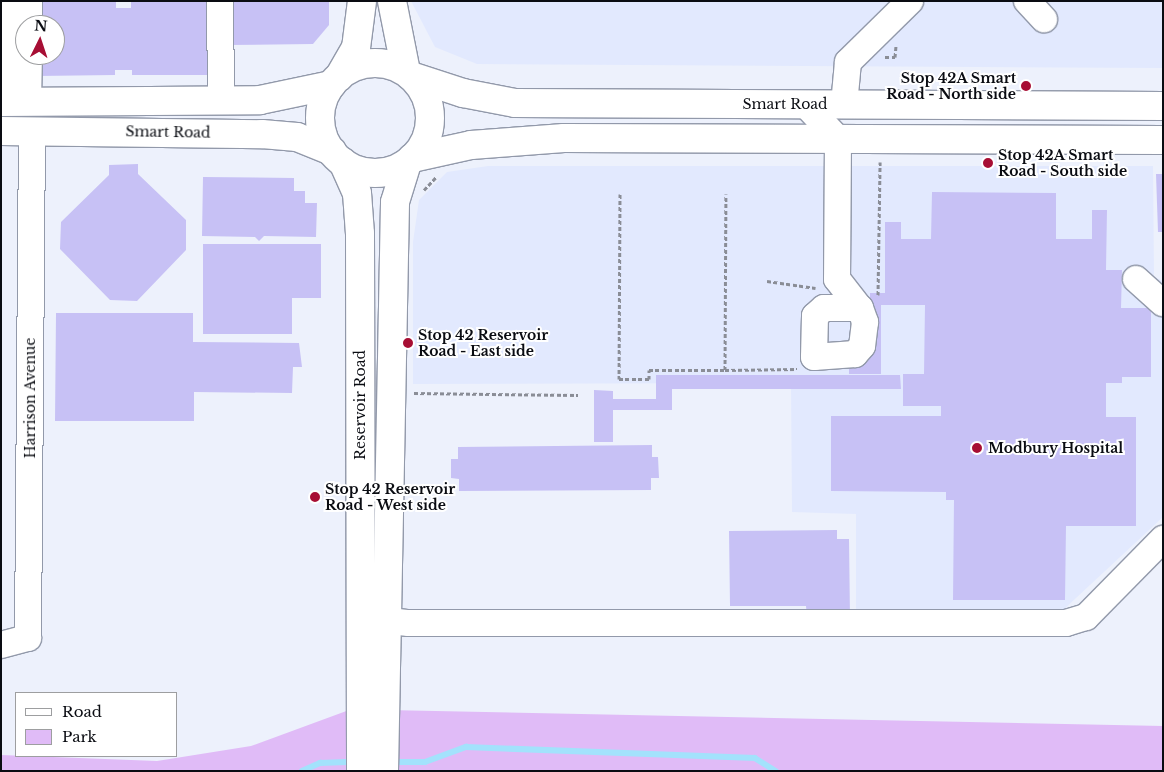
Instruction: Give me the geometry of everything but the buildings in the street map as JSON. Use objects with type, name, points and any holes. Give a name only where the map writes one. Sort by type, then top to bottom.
[{"type":"main road","points":[[362,1],[356,48],[335,81],[321,113],[322,133],[338,156],[375,172],[386,172],[410,161],[471,145],[564,138],[1163,140]]},
{"type":"main road","points":[[392,1],[408,74]]},
{"type":"main road","points":[[12,101],[221,101],[274,99],[335,81],[368,63],[384,64],[408,74],[422,88],[430,112],[427,138],[410,161]]},
{"type":"main road","name":"Smart Road","points":[[408,74],[462,93],[515,103],[1163,106]]},
{"type":"main road","name":"Smart Road","points":[[1,131],[262,134],[297,137],[338,156]]},
{"type":"main road","name":"Reservoir Road","points":[[338,156],[359,202],[359,666],[373,763]]},
{"type":"main road","name":"Reservoir Road","points":[[373,763],[389,620],[395,202],[410,161]]},
{"type":"street","points":[[8,1],[12,101]]},
{"type":"street","points":[[29,1],[29,15]]},
{"type":"street","points":[[220,1],[221,101]]},
{"type":"street","points":[[844,104],[848,62],[910,1]]},
{"type":"street","points":[[12,101],[25,65]]},
{"type":"street","points":[[805,104],[831,139],[837,279],[869,303]]},
{"type":"street","name":"Harrison Avenue","points":[[1,645],[28,638],[32,131]]},
{"type":"street","points":[[824,308],[831,139]]},
{"type":"street","points":[[1136,279],[1163,303]]},
{"type":"street","points":[[869,303],[862,346],[846,356],[814,357],[815,316],[824,308],[869,303]]},
{"type":"street","points":[[359,584],[369,603],[389,620],[1066,624],[1092,611],[1163,539]]},
{"type":"street","points":[[359,666],[389,620]]},
{"type":"path","points":[[869,303],[880,159],[890,159]]},
{"type":"path","points":[[417,197],[444,169]]},
{"type":"path","points":[[620,194],[619,379],[649,379],[649,370],[725,370],[726,194]]},
{"type":"path","points":[[409,393],[578,395]]},
{"type":"shaded area","points":[[411,1],[1163,1],[1163,68],[477,64],[435,47]]},
{"type":"shaded area","name":"Modbury Hospital","points":[[488,166],[1153,166],[1154,277],[1163,281],[1163,517],[1061,612],[856,612],[856,514],[792,512],[791,383],[413,384],[413,242],[419,200],[447,172]]},
{"type":"green space","points":[[360,706],[360,771],[1,771],[1,755],[157,761],[251,746]]},
{"type":"green space","points":[[386,710],[1163,726],[1163,771],[384,771]]},
{"type":"waterway","points":[[392,762],[425,762],[466,747],[755,758],[776,771]]},
{"type":"waterway","points":[[302,771],[320,763],[353,762]]},
{"type":"place","name":"Stop 42A Smart Road - North side","points":[[1026,86]]},
{"type":"place","name":"Stop 42A Smart Road - South side","points":[[988,163]]},
{"type":"place","name":"Stop 42 Reservoir Road - East side","points":[[408,343]]},
{"type":"place","name":"Modbury Hospital","points":[[977,448]]},
{"type":"place","name":"Stop 42 Reservoir Road - West side","points":[[315,497]]}]
